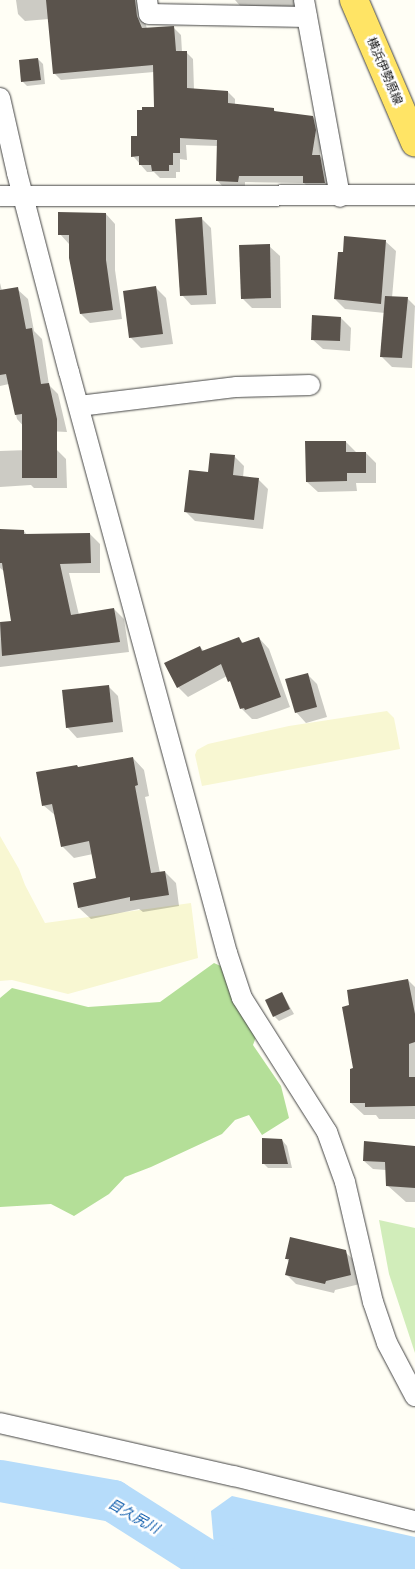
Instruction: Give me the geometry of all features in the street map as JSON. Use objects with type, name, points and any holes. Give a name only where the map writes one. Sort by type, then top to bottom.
[{"type":"main road","name":"横浜伊勢原線","points":[[354,0],[415,142]]},
{"type":"street","points":[[147,0],[149,14],[306,9],[340,197]]},
{"type":"street","points":[[0,98],[23,196],[227,953],[242,998],[327,1132],[345,1182],[373,1302],[387,1343],[415,1396]]},
{"type":"street","points":[[0,196],[340,197],[415,195]]},
{"type":"street","points":[[79,406],[237,387],[310,385]]},
{"type":"street","points":[[0,1423],[234,1476],[415,1520]]},
{"type":"green space","points":[[387,711],[394,718],[400,749],[202,786],[195,755],[197,750],[208,744],[289,726]]},
{"type":"green space","points":[[0,836],[19,869],[25,885],[45,923],[191,903],[198,958],[68,994],[12,980],[0,981]]},
{"type":"green space","points":[[214,963],[234,972],[261,1023],[253,1045],[281,1086],[289,1118],[262,1135],[249,1115],[235,1120],[222,1134],[125,1177],[109,1194],[74,1216],[51,1204],[0,1207],[0,998],[12,988],[88,1007],[160,1002]]},
{"type":"green space","points":[[379,1220],[415,1228],[415,1353],[389,1274]]},
{"type":"water","points":[[232,1496],[415,1537],[415,1569],[216,1569],[211,1511]]},
{"type":"building","points":[[46,0],[135,0],[137,16],[142,28],[174,26],[176,51],[187,51],[187,88],[228,91],[228,103],[274,108],[274,111],[313,116],[316,130],[312,155],[320,155],[325,183],[303,183],[303,176],[239,176],[238,182],[216,181],[217,140],[180,138],[180,153],[173,153],[173,165],[169,165],[169,171],[152,171],[151,165],[139,165],[139,156],[131,157],[131,136],[137,136],[137,110],[142,110],[142,107],[154,107],[153,65],[53,74]]},
{"type":"building","points":[[38,58],[41,80],[21,82],[19,60]]},
{"type":"building","points":[[58,212],[106,213],[106,260],[113,310],[80,314],[69,258],[69,235],[58,235]]},
{"type":"building","points":[[202,217],[207,295],[180,296],[175,219]]},
{"type":"building","points":[[344,236],[386,240],[381,304],[334,299],[338,252],[343,252]]},
{"type":"building","points":[[270,244],[271,298],[241,299],[239,245]]},
{"type":"building","points":[[156,286],[163,334],[129,338],[123,291]]},
{"type":"building","points":[[18,287],[26,329],[32,328],[41,384],[49,383],[57,419],[57,478],[22,478],[22,414],[15,415],[6,374],[0,375],[0,290]]},
{"type":"building","points":[[385,296],[408,297],[402,358],[380,357]]},
{"type":"building","points":[[312,315],[341,317],[340,341],[311,340]]},
{"type":"building","points":[[305,441],[346,441],[346,452],[366,452],[366,473],[347,473],[347,481],[306,482]]},
{"type":"building","points":[[210,453],[235,455],[233,475],[259,478],[254,520],[184,512],[189,470],[208,472]]},
{"type":"building","points":[[0,529],[24,530],[24,534],[90,533],[91,563],[60,564],[71,615],[114,608],[120,642],[2,656],[0,622],[11,621],[2,563],[0,563]]},
{"type":"building","points":[[239,637],[242,643],[259,637],[281,697],[245,710],[244,708],[240,709],[230,681],[228,682],[221,664],[177,688],[164,663],[200,646],[202,651]]},
{"type":"building","points":[[308,673],[317,707],[295,713],[285,679]]},
{"type":"building","points":[[109,685],[113,722],[66,728],[62,690]]},
{"type":"building","points":[[133,757],[138,785],[135,786],[151,873],[165,871],[169,895],[130,901],[130,897],[78,908],[73,883],[96,878],[89,841],[61,847],[52,804],[42,806],[36,772]]},
{"type":"building","points":[[408,979],[415,1014],[415,1042],[409,1044],[409,1077],[415,1077],[415,1106],[365,1107],[365,1103],[350,1103],[350,1069],[353,1068],[342,1007],[349,1005],[347,990]]},
{"type":"building","points":[[282,992],[290,1009],[273,1017],[265,1000]]},
{"type":"building","points":[[262,1138],[282,1139],[288,1164],[262,1164]]},
{"type":"building","points":[[364,1141],[415,1146],[415,1188],[386,1186],[385,1162],[363,1161]]},
{"type":"building","points":[[290,1237],[346,1250],[351,1275],[326,1281],[325,1284],[285,1275],[289,1259],[285,1259]]},
{"type":"waterway","name":"目久尻川","points":[[0,1481],[113,1501],[214,1565],[229,1569]]}]
